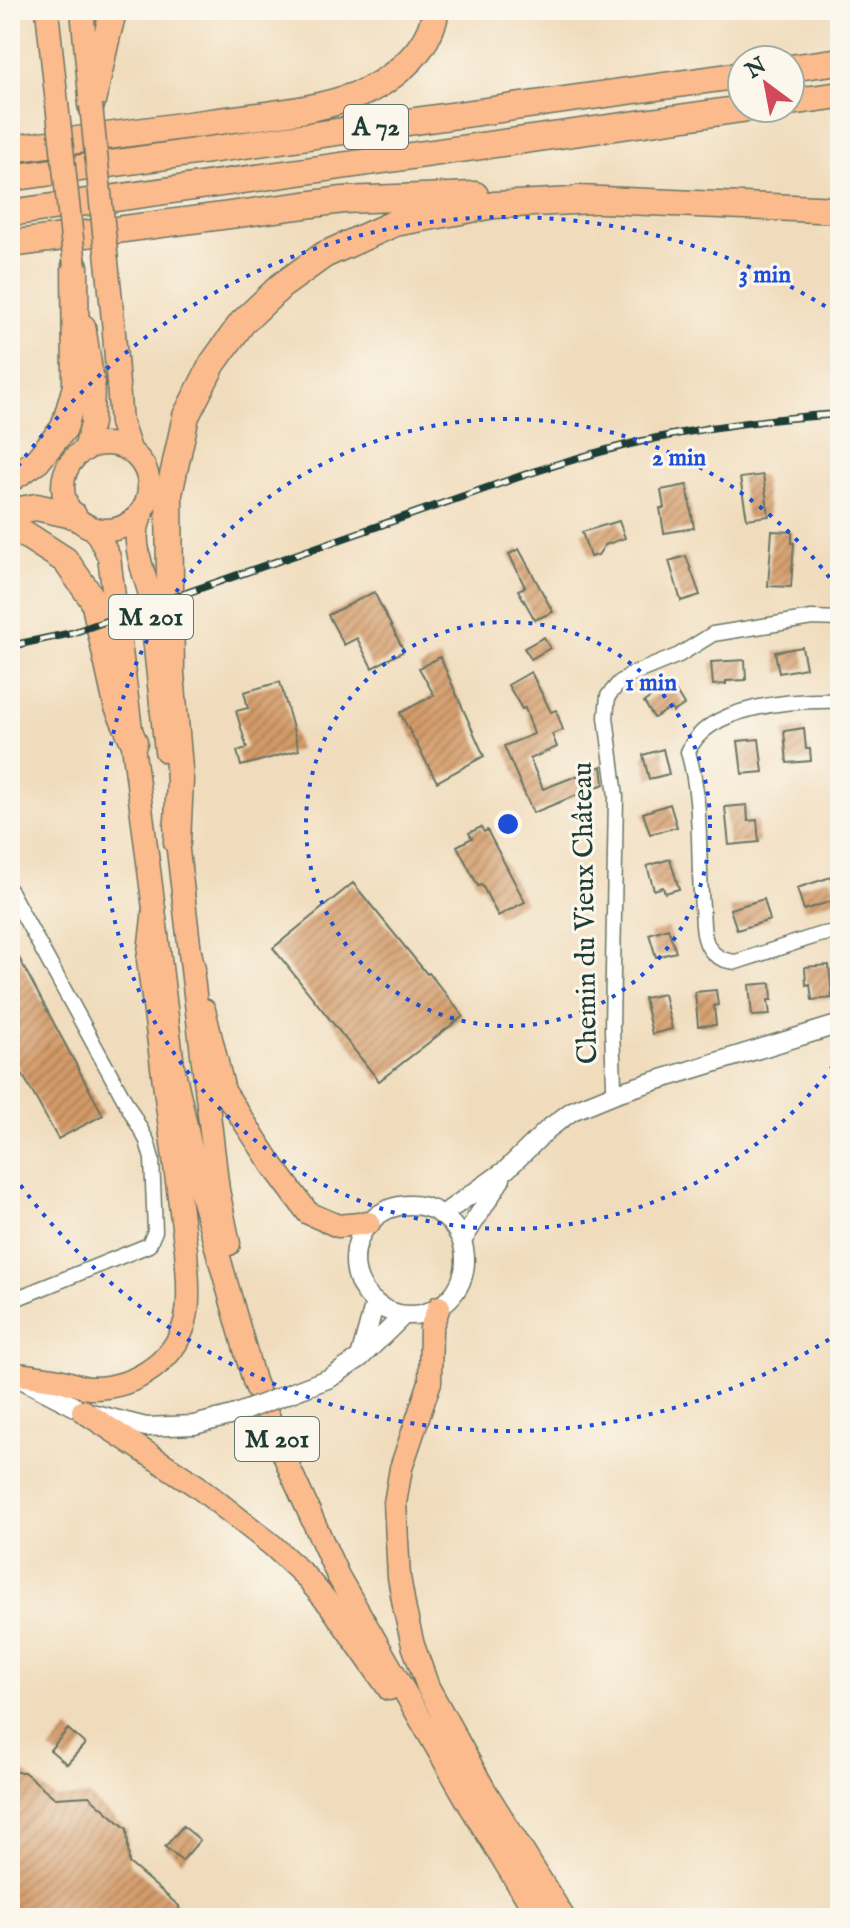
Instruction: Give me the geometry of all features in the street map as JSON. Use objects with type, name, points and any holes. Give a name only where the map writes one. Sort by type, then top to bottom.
[{"type":"highway","points":[[91,105],[114,10]]},
{"type":"highway","points":[[10,149],[296,111],[346,98],[381,83],[408,63],[427,39],[436,10]]},
{"type":"highway","points":[[806,66],[840,61]]},
{"type":"highway","name":"A 72","points":[[10,178],[726,77]]},
{"type":"highway","points":[[806,100],[840,95]]},
{"type":"highway","name":"A 72","points":[[10,213],[726,111]]},
{"type":"highway","points":[[10,244],[343,200],[494,194],[840,210]]},
{"type":"highway","points":[[177,842],[180,780],[171,673],[169,494],[186,416],[213,363],[242,323],[281,286],[324,255],[395,223],[494,205],[593,200]]},
{"type":"highway","points":[[10,479],[37,461],[64,428],[76,386],[75,266]]},
{"type":"highway","points":[[10,512],[36,507],[84,522]]},
{"type":"highway","points":[[10,529],[23,533],[65,560],[94,601],[117,705],[134,742]]},
{"type":"main road","points":[[47,10],[75,266],[93,383],[92,423],[85,450]]},
{"type":"main road","points":[[82,10],[121,423],[131,452]]},
{"type":"main road","points":[[110,444],[131,452],[138,458],[149,480],[149,495],[143,510],[133,521],[120,528],[110,530],[84,522],[67,505],[63,491],[70,465],[85,450],[95,446],[110,444]]},
{"type":"main road","name":"M 201","points":[[143,510],[137,529],[138,544],[149,591],[218,1190],[237,1279],[266,1384],[346,1568],[435,1725],[554,1918]]},
{"type":"main road","name":"M 201","points":[[84,522],[109,557],[173,1066],[200,1190],[254,1381],[338,1576],[539,1918]]},
{"type":"main road","points":[[10,1374],[61,1380],[85,1388],[110,1387],[133,1380],[155,1368],[173,1349],[183,1331],[188,1290],[186,1250],[148,960],[154,909]]},
{"type":"main road","points":[[190,952],[224,1091],[273,1166],[308,1213],[338,1226],[369,1223]]},
{"type":"main road","points":[[439,1307],[431,1328],[430,1382],[401,1468],[395,1503],[399,1577],[405,1611],[428,1687],[484,1789],[564,1918]]},
{"type":"main road","points":[[83,1411],[197,1486],[272,1545],[304,1575],[330,1605],[471,1807]]},
{"type":"street","name":"Chemin du Vieux Château","points":[[616,1093],[612,1029],[616,796],[606,717],[608,696],[630,675],[679,655],[713,634],[812,618],[840,619]]},
{"type":"street","points":[[840,701],[768,704],[737,713],[698,734],[688,752],[693,769],[698,820],[705,940],[713,953],[724,961],[736,962],[840,931]]},
{"type":"street","points":[[10,891],[147,1141],[152,1159],[155,1231],[149,1245],[10,1301]]},
{"type":"street","points":[[442,1215],[507,1169],[548,1129],[572,1111],[616,1093],[840,1024]]},
{"type":"street","points":[[462,1241],[507,1169]]},
{"type":"street","points":[[396,1206],[428,1207],[442,1215],[454,1226],[462,1241],[465,1259],[462,1278],[453,1295],[439,1307],[422,1314],[404,1315],[388,1311],[363,1289],[356,1273],[355,1255],[359,1238],[369,1223],[396,1206]]},
{"type":"street","points":[[360,1358],[375,1302]]},
{"type":"street","points":[[10,1374],[83,1411],[146,1427],[194,1425],[233,1415],[330,1378],[360,1358],[404,1315]]},
{"type":"building","points":[[763,475],[769,516],[747,519],[740,478]]},
{"type":"building","points":[[687,485],[694,528],[664,533],[661,490]]},
{"type":"building","points":[[619,521],[625,538],[605,545],[598,555],[590,557],[582,532]]},
{"type":"building","points":[[772,531],[792,532],[791,587],[768,586]]},
{"type":"building","points":[[519,549],[553,612],[535,620],[518,590],[525,587],[509,554]]},
{"type":"building","points":[[686,556],[700,595],[681,601],[669,561]]},
{"type":"building","points":[[374,592],[404,651],[372,668],[357,638],[344,645],[328,615]]},
{"type":"building","points":[[544,637],[550,648],[531,659],[524,648]]},
{"type":"building","points":[[802,647],[806,668],[779,673],[775,652]]},
{"type":"building","points":[[440,657],[484,756],[437,782],[400,713],[434,695],[419,668]]},
{"type":"building","points":[[745,660],[746,680],[713,685],[711,662]]},
{"type":"building","points":[[531,672],[551,712],[556,710],[563,730],[552,734],[557,747],[530,759],[543,789],[602,766],[604,784],[533,813],[504,746],[534,734],[525,708],[522,709],[508,685]]},
{"type":"building","points":[[280,682],[299,750],[241,766],[237,751],[247,748],[236,711],[248,708],[244,692]]},
{"type":"building","points":[[671,684],[684,705],[673,712],[671,708],[654,718],[644,702]]},
{"type":"building","points":[[804,728],[806,749],[810,749],[811,761],[787,763],[784,731]]},
{"type":"building","points":[[759,739],[763,772],[742,774],[738,741]]},
{"type":"building","points":[[663,749],[669,774],[649,779],[643,755]]},
{"type":"building","points":[[670,804],[677,827],[650,834],[643,813]]},
{"type":"building","points":[[747,805],[748,821],[757,820],[759,842],[729,845],[725,807]]},
{"type":"building","points":[[481,827],[484,832],[487,830],[525,902],[498,916],[457,846],[472,838],[469,833]]},
{"type":"building","points":[[670,859],[679,889],[665,893],[663,887],[654,890],[647,866]]},
{"type":"building","points":[[831,877],[838,899],[804,910],[797,888]]},
{"type":"building","points":[[353,883],[463,1016],[379,1081],[273,948]]},
{"type":"building","points":[[764,899],[770,920],[737,930],[730,909]]},
{"type":"building","points":[[668,928],[676,952],[656,957],[649,934]]},
{"type":"building","points":[[10,941],[103,1115],[58,1139],[18,1066],[10,1070]]},
{"type":"building","points":[[829,965],[832,998],[812,1000],[810,984],[806,985],[805,967]]},
{"type":"building","points":[[771,983],[772,1000],[768,1000],[770,1015],[752,1016],[749,985]]},
{"type":"building","points":[[716,990],[716,1025],[698,1026],[695,992]]},
{"type":"building","points":[[664,994],[672,1029],[652,1034],[644,998]]},
{"type":"building","points":[[68,1729],[85,1744],[67,1764],[50,1750]]},
{"type":"building","points":[[10,1772],[24,1772],[55,1798],[89,1796],[127,1829],[129,1863],[179,1906],[179,1918],[10,1918]]},
{"type":"building","points":[[183,1826],[200,1840],[182,1861],[165,1847]]},
{"type":"railway","points":[[10,646],[72,633],[592,454],[702,429],[840,414]]}]
